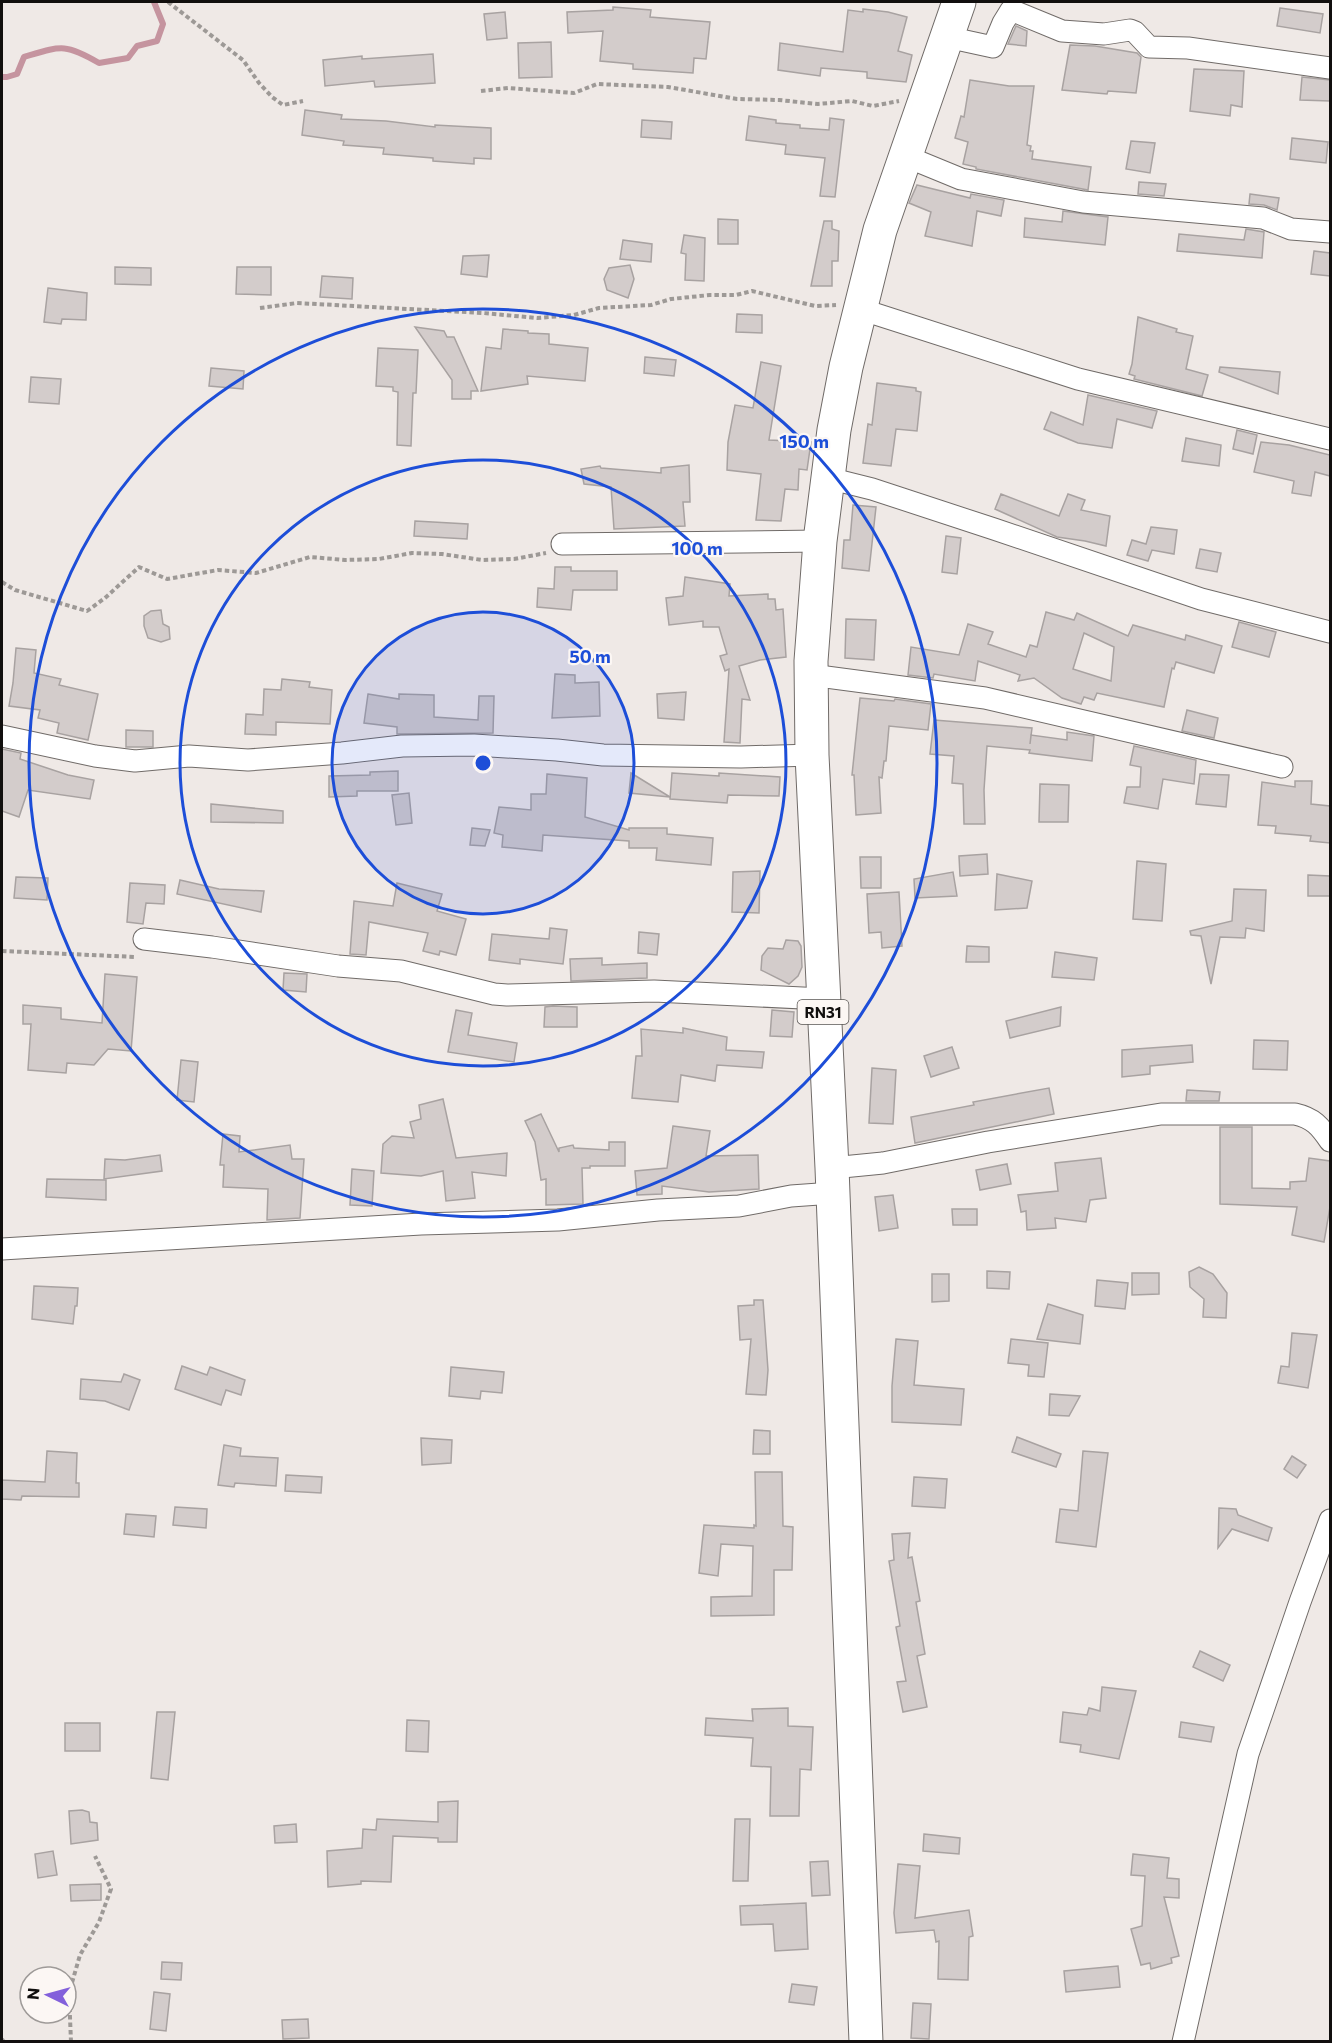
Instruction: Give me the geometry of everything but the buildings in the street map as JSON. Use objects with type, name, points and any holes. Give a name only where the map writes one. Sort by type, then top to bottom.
[{"type":"main road","name":"RN31","points":[[866,2042],[833,1181],[812,755],[811,675],[820,540],[846,367],[880,230],[959,2]]},
{"type":"street","points":[[947,37],[993,47],[1008,12],[1013,10],[1062,31],[1104,34],[1130,30],[1135,32],[1149,47],[1188,48],[1330,68]]},
{"type":"street","points":[[905,156],[961,179],[1083,202],[1263,218],[1291,229],[1330,232]]},
{"type":"street","points":[[861,309],[1078,380],[1330,439]]},
{"type":"street","points":[[828,478],[872,489],[1201,599],[1330,632]]},
{"type":"street","points":[[562,544],[820,540]]},
{"type":"street","points":[[811,675],[985,698],[1282,767]]},
{"type":"street","points":[[2,736],[95,756],[135,761],[189,756],[248,760],[402,746],[474,745],[603,755],[741,757],[812,755]]},
{"type":"street","points":[[144,939],[338,966],[401,971],[501,995],[654,991],[823,999]]},
{"type":"street","points":[[2,1249],[421,1224],[558,1220],[658,1210],[739,1206],[791,1196],[883,1163],[988,1142],[1174,1113],[1295,1114],[1307,1117],[1318,1124],[1330,1141]]},
{"type":"street","points":[[1183,2042],[1248,1754],[1330,1520]]},
{"type":"path","points":[[168,2],[243,60],[272,97],[283,105],[303,101]]},
{"type":"path","points":[[481,91],[508,88],[574,93],[597,84],[668,87],[737,99],[778,100],[818,105],[852,101],[873,106],[927,95]]},
{"type":"path","points":[[260,308],[297,303],[537,318],[574,315],[599,308],[651,305],[671,299],[710,295],[736,296],[752,291],[815,306],[832,304],[861,309]]},
{"type":"path","points":[[2,582],[15,590],[87,611],[139,567],[167,579],[218,570],[256,573],[310,557],[345,560],[379,559],[412,554],[441,554],[482,560],[514,559],[546,553],[562,544]]},
{"type":"path","points":[[2,951],[138,958],[144,939]]},
{"type":"path","points":[[70,2042],[69,1993],[80,1955],[99,1922],[111,1889],[95,1856]]},
{"type":"waterway","points":[[2,77],[17,74],[24,57],[47,50],[70,49],[99,63],[128,58],[137,46],[157,41],[163,24],[154,2]]}]
